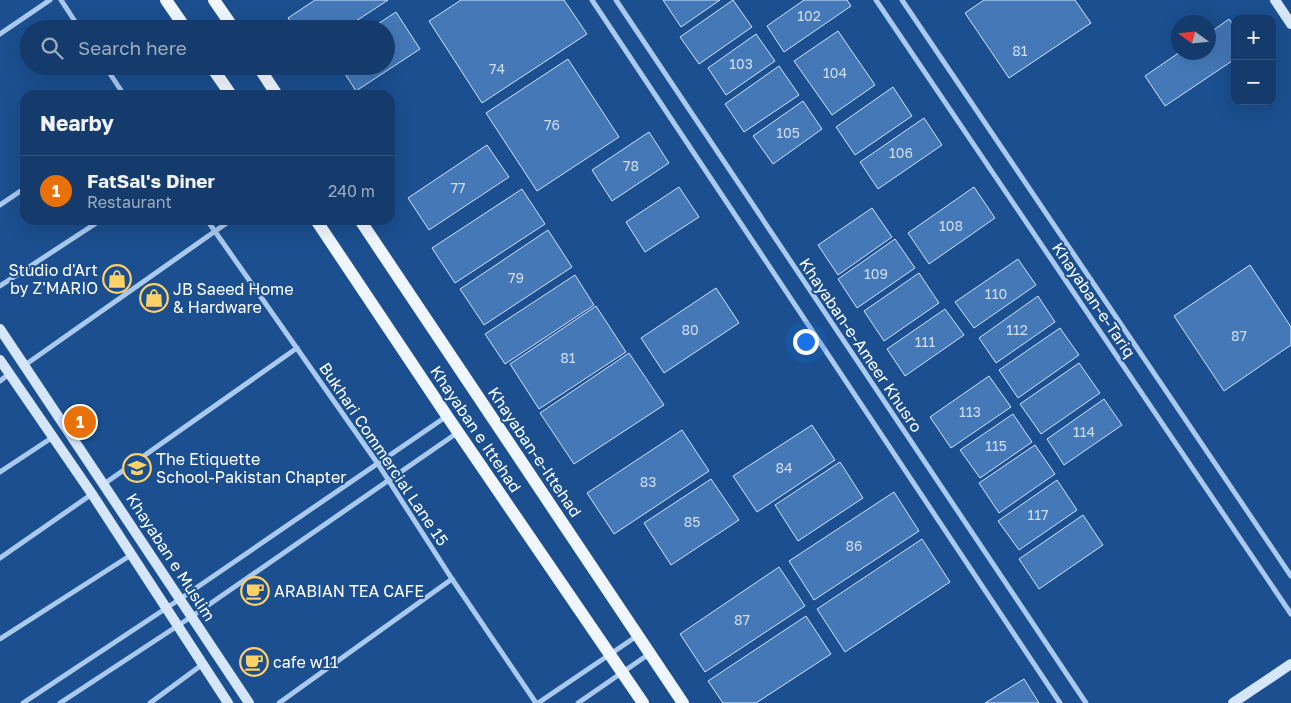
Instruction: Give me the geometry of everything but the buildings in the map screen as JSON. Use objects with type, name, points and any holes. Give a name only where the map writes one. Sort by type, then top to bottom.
[{"type":"main road","points":[[166,0],[180,20]]},
{"type":"main road","points":[[214,0],[228,20]]},
{"type":"main road","points":[[217,75],[228,90]]},
{"type":"main road","points":[[264,75],[274,90]]},
{"type":"main road","name":"Khayaban e Ittehad","points":[[319,225],[610,655]]},
{"type":"main road","name":"Khayaban-e-Ittehad","points":[[363,225],[683,703]]},
{"type":"main road","points":[[610,655],[643,703]]},
{"type":"street","points":[[21,20],[50,0]]},
{"type":"street","points":[[61,0],[74,20]]},
{"type":"street","name":"Khayaban-e-Ameer Khusro","points":[[592,0],[1060,703]]},
{"type":"street","name":"Khayaban-e-Ameer Khusro","points":[[616,0],[1086,703]]},
{"type":"street","name":"Khayaban-e-Tariq","points":[[876,0],[1291,614]]},
{"type":"street","name":"Khayaban-e-Tariq","points":[[902,0],[1291,576]]},
{"type":"street","points":[[1275,0],[1291,24]]},
{"type":"street","points":[[0,34],[20,20]]},
{"type":"street","points":[[111,75],[121,90]]},
{"type":"street","points":[[0,205],[20,191]]},
{"type":"street","points":[[0,286],[94,225]]},
{"type":"street","name":"Bukhari Commercial Lane 15","points":[[211,225],[389,480],[452,579],[537,703]]},
{"type":"street","points":[[24,365],[224,225]]},
{"type":"street","name":"Khayaban e Muslim","points":[[0,329],[249,703]]},
{"type":"street","points":[[104,484],[297,348]]},
{"type":"street","name":"Khayaban e Muslim","points":[[0,360],[92,494],[228,703]]},
{"type":"street","points":[[0,381],[10,374]]},
{"type":"street","points":[[23,703],[166,609],[447,416]]},
{"type":"street","points":[[60,703],[192,617],[458,432]]},
{"type":"street","points":[[0,472],[53,437]]},
{"type":"street","points":[[0,558],[92,494]]},
{"type":"street","points":[[0,639],[131,555]]},
{"type":"street","points":[[279,703],[452,579]]},
{"type":"street","points":[[537,703],[638,636]]},
{"type":"street","points":[[578,703],[650,653]]},
{"type":"street","points":[[150,703],[203,664]]},
{"type":"street","points":[[1233,703],[1291,664]]},
{"type":"place","name":"Studio d'Art by Z'MARIO","points":[[117,279]]},
{"type":"place","name":"JB Saeed Home & Hardware","points":[[154,298]]},
{"type":"place","name":"FatSal's Diner","points":[[80,422]]},
{"type":"place","name":"The Etiquette School-Pakistan Chapter","points":[[137,468]]},
{"type":"place","name":"ARABIAN TEA CAFE","points":[[255,591]]},
{"type":"place","name":"cafe w11","points":[[254,662]]}]
